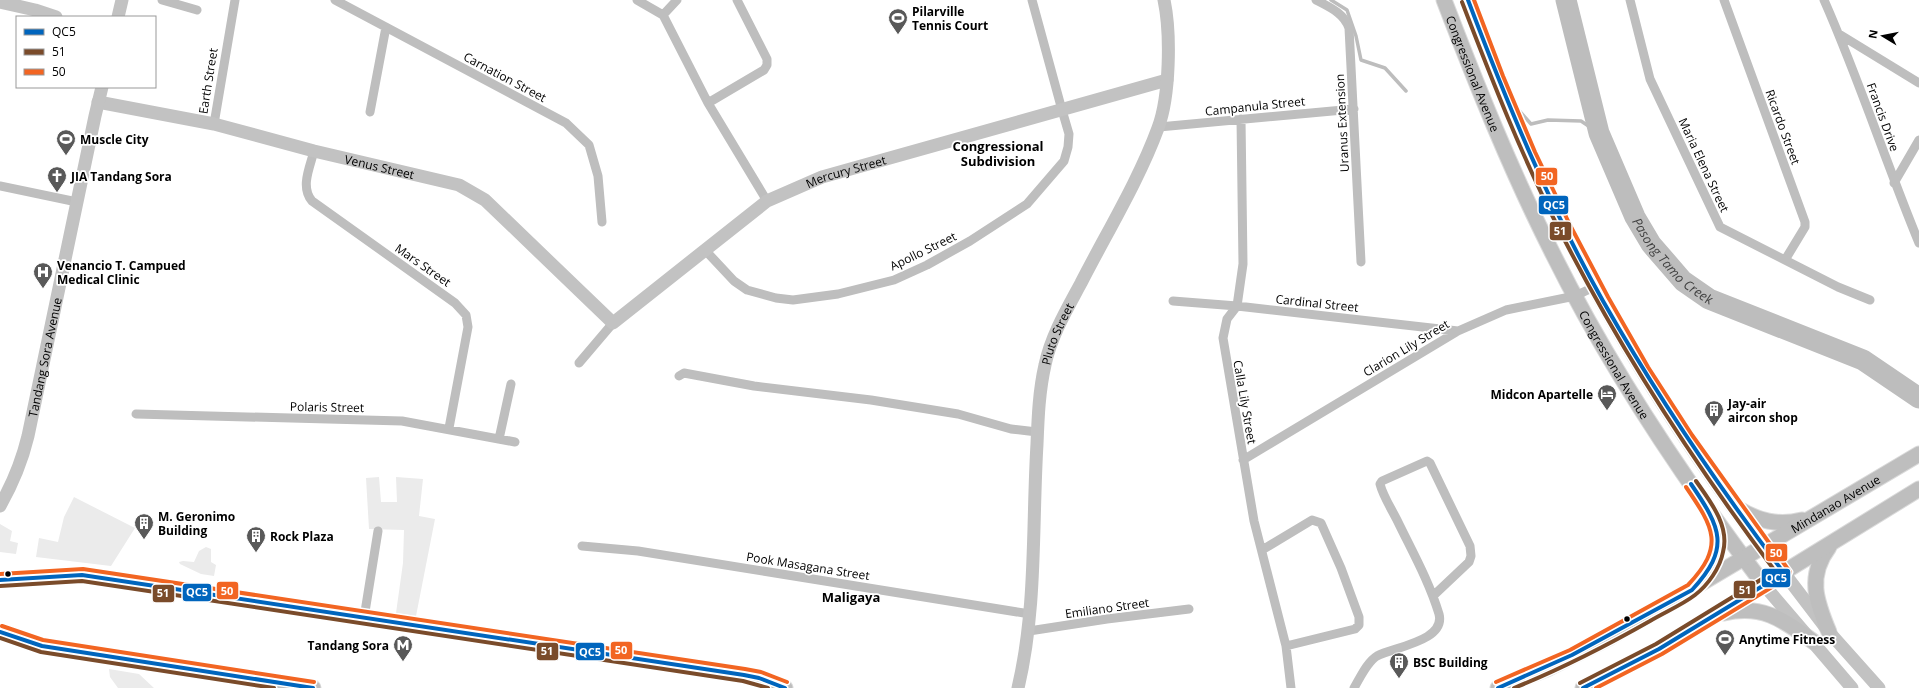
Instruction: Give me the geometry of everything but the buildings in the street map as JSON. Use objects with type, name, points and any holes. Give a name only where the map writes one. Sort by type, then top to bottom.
[{"type":"main road","name":"Congressional Avenue","points":[[1444,0],[1516,178],[1574,296],[1634,399],[1709,510],[1764,585]]},
{"type":"main road","name":"Congressional Avenue","points":[[1468,0],[1500,86],[1529,154],[1594,287],[1662,403],[1731,504],[1784,573]]},
{"type":"main road","name":"Mindanao Avenue","points":[[1498,688],[1538,673],[1580,653],[1692,590],[1918,455]]},
{"type":"main road","points":[[1583,688],[1659,648],[1831,545],[1919,489]]},
{"type":"main road","points":[[1731,504],[1751,517],[1772,523],[1790,522],[1814,516]]},
{"type":"main road","points":[[1692,590],[1710,572],[1717,555],[1718,537],[1709,510]]},
{"type":"main road","points":[[1829,632],[1818,603],[1815,585],[1819,565],[1831,545]]},
{"type":"main road","points":[[0,580],[82,575],[744,675],[759,678],[785,688]]},
{"type":"main road","points":[[1715,614],[1745,610],[1764,612],[1781,620],[1814,642]]},
{"type":"main road","points":[[0,632],[48,647],[313,688]]},
{"type":"street","points":[[118,16],[122,0]]},
{"type":"street","points":[[162,0],[197,10]]},
{"type":"street","name":"Earth Street","points":[[214,124],[235,0]]},
{"type":"street","name":"Carnation Street","points":[[335,0],[566,123],[589,145],[598,176],[602,222]]},
{"type":"street","points":[[637,0],[663,15],[708,103],[767,201]]},
{"type":"street","points":[[663,15],[677,0]]},
{"type":"street","points":[[708,103],[764,70],[767,65],[767,59],[737,0]]},
{"type":"street","name":"Apollo Street","points":[[705,250],[734,281],[747,290],[776,298],[793,300],[838,294],[894,280],[927,265],[970,241],[1027,204],[1064,160],[1068,147],[1068,134],[1032,0]]},
{"type":"street","name":"Pluto Street","points":[[1018,688],[1029,631],[1037,432],[1045,365],[1052,342],[1065,313],[1144,161],[1159,127],[1167,80],[1168,17],[1164,0]]},
{"type":"street","name":"Uranus Extension","points":[[1316,0],[1341,15],[1349,28],[1361,262]]},
{"type":"street","name":"Maria Elena Street","points":[[1630,0],[1650,79],[1720,227],[1838,286],[1870,300]]},
{"type":"street","name":"Ricardo Street","points":[[1724,0],[1805,222],[1805,227],[1785,260]]},
{"type":"street","name":"Francis Drive","points":[[1824,0],[1839,34],[1894,183],[1919,243]]},
{"type":"street","points":[[0,2],[35,10],[53,16]]},
{"type":"street","points":[[370,112],[386,27]]},
{"type":"street","points":[[1839,34],[1919,83]]},
{"type":"street","name":"Mercury Street","points":[[579,363],[613,323],[767,201],[822,177],[1167,80]]},
{"type":"street","name":"Tandang Sora Avenue","points":[[0,506],[11,487],[23,458],[102,88]]},
{"type":"street","name":"Venus Street","points":[[98,102],[214,124],[314,151],[459,185],[484,200],[527,239],[613,323]]},
{"type":"street","name":"Campanula Street","points":[[1159,127],[1354,109]]},
{"type":"street","name":"Calla Lily Street","points":[[1241,120],[1243,264],[1237,306],[1227,319],[1223,338],[1254,521],[1286,646],[1291,688]]},
{"type":"street","points":[[1894,183],[1919,140]]},
{"type":"street","name":"Mars Street","points":[[314,151],[306,184],[306,193],[312,201],[455,303],[466,315],[468,328],[449,428]]},
{"type":"street","points":[[0,186],[77,202]]},
{"type":"street","name":"Clarion Lily Street","points":[[1243,460],[1458,330],[1506,310],[1574,296],[1594,287]]},
{"type":"street","name":"Cardinal Street","points":[[1173,301],[1237,306],[1458,330]]},
{"type":"street","points":[[679,376],[684,373],[762,387],[872,400],[958,414],[1011,429],[1037,432]]},
{"type":"street","points":[[499,439],[511,384]]},
{"type":"street","name":"Polaris Street","points":[[136,414],[402,421],[449,428],[515,442]]},
{"type":"street","points":[[1354,688],[1371,661],[1377,656],[1412,644],[1433,633],[1439,628],[1441,621],[1434,596],[1380,484],[1382,481],[1427,461],[1430,463],[1470,546],[1471,556],[1469,562],[1434,596]]},
{"type":"street","points":[[1262,550],[1312,520],[1321,523],[1341,568],[1359,617],[1358,625],[1355,629],[1286,646]]},
{"type":"street","points":[[364,618],[378,531]]},
{"type":"street","name":"Pook Masagana Street","points":[[582,546],[638,551],[1030,614]]},
{"type":"street","name":"Congressional Avenue","points":[[1784,573],[1829,632],[1879,688]]},
{"type":"street","name":"Congressional Avenue","points":[[1764,585],[1852,688]]},
{"type":"street","name":"Emiliano Street","points":[[1029,631],[1107,619],[1189,609]]},
{"type":"shaded area","points":[[379,477],[381,502],[397,502],[396,477],[423,479],[419,516],[435,519],[416,616],[396,613],[403,563],[404,530],[369,529],[366,478]]},
{"type":"shaded area","points":[[74,497],[135,528],[111,566],[36,557],[39,538],[58,542],[64,517]]},
{"type":"shaded area","points":[[0,524],[12,531],[10,541],[18,543],[16,554],[0,552]]},
{"type":"shaded area","points":[[206,547],[211,549],[211,562],[216,565],[214,576],[201,574],[180,564],[179,562],[183,561],[194,562],[199,551]]},
{"type":"shaded area","points":[[109,669],[139,674],[154,688],[118,688],[110,677]]},
{"type":"waterway","points":[[1331,0],[1347,10],[1356,36],[1361,60],[1385,68],[1406,91]]},
{"type":"waterway","name":"Pasong Tamo Creek","points":[[1566,0],[1599,133],[1635,217],[1651,244],[1683,281],[1709,299],[1863,360],[1919,398]]},
{"type":"waterway","points":[[1516,107],[1531,124],[1548,120],[1581,121],[1599,133]]},
{"type":"transit line","name":"QC5","points":[[1468,0],[1530,153],[1583,265],[1645,371],[1689,440],[1735,507],[1784,573],[1659,649],[1583,688]]},
{"type":"transit line","name":"50","points":[[1474,0],[1503,76],[1535,152],[1570,225],[1608,297],[1648,367],[1692,435],[1790,572],[1787,578],[1662,654],[1596,688]]},
{"type":"transit line","name":"51","points":[[1462,2],[1520,147],[1546,203],[1583,276],[1633,363],[1687,448],[1775,571],[1656,644],[1580,683]]},
{"type":"transit line","name":"51","points":[[1514,688],[1583,657],[1685,602],[1695,595],[1713,576],[1723,552],[1724,533],[1713,505],[1696,481]]},
{"type":"transit line","name":"QC5","points":[[1498,688],[1572,655],[1692,590],[1713,562],[1717,550],[1717,538],[1715,526],[1709,513],[1691,484]]},
{"type":"transit line","name":"50","points":[[1496,682],[1570,650],[1688,585],[1700,571],[1707,559],[1711,548],[1711,537],[1709,526],[1696,501],[1686,487]]},
{"type":"transit line","name":"50","points":[[0,574],[83,569],[745,669],[761,672],[787,682]]},
{"type":"transit line","name":"QC5","points":[[0,580],[82,575],[744,675],[759,678],[785,688]]},
{"type":"transit line","name":"51","points":[[0,586],[82,581],[743,681],[768,688]]},
{"type":"transit line","name":"50","points":[[2,626],[43,640],[314,682]]},
{"type":"transit line","name":"QC5","points":[[0,632],[42,646],[313,688]]},
{"type":"transit line","name":"51","points":[[0,638],[41,652],[274,688]]},
{"type":"place","name":"Pilarville Tennis Court","points":[[898,35]]},
{"type":"place","name":"Muscle City","points":[[66,156]]},
{"type":"place","name":"JIA Tandang Sora","points":[[57,193]]},
{"type":"place","name":"Venancio T. Campued Medical Clinic","points":[[43,289]]},
{"type":"place","name":"Midcon Apartelle","points":[[1607,411]]},
{"type":"place","name":"Jay-air aircon shop","points":[[1714,427]]},
{"type":"place","name":"M. Geronimo Building","points":[[144,540]]},
{"type":"place","name":"Rock Plaza","points":[[256,553]]},
{"type":"place","name":"Anytime Fitness","points":[[1725,656]]},
{"type":"place","name":"Tandang Sora","points":[[403,662]]},
{"type":"place","name":"BSC Building","points":[[1399,679]]},
{"type":"district","name":"Congressional Subdivision","points":[[998,154]]},
{"type":"district","name":"Maligaya","points":[[851,597]]}]
